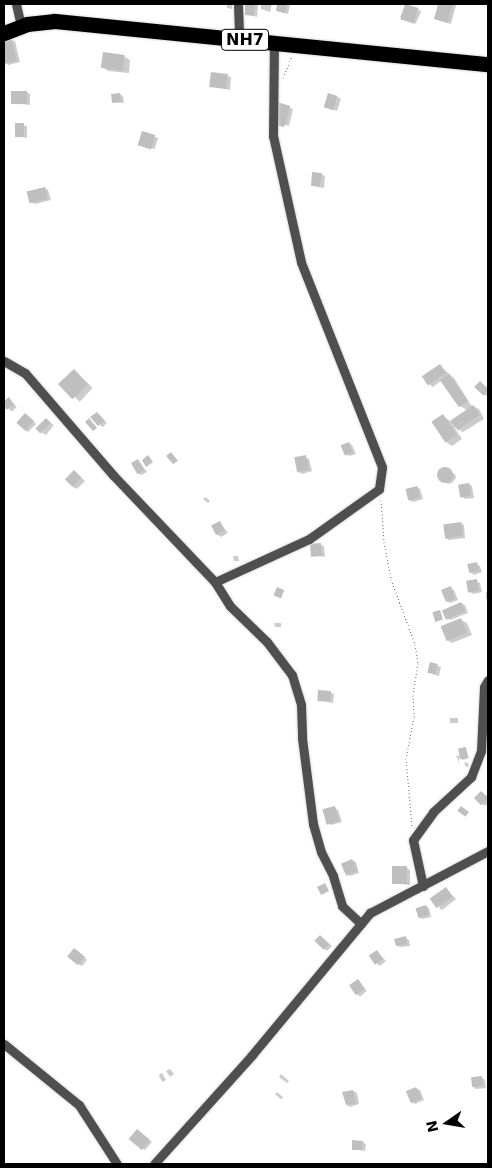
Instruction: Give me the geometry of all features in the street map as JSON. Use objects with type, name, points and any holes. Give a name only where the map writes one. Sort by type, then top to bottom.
[{"type":"highway","name":"NH7","points":[[4,33],[21,26],[55,21],[488,64]]},
{"type":"street","points":[[16,4],[21,26]]},
{"type":"street","points":[[238,4],[239,40]]},
{"type":"street","points":[[215,582],[309,539],[379,489],[382,467],[302,262],[273,136],[274,43]]},
{"type":"street","points":[[4,361],[26,373],[113,475],[215,582],[230,606],[267,642],[292,675],[301,705],[302,738],[313,824],[321,852],[334,876],[342,906],[361,924]]},
{"type":"street","points":[[423,886],[413,840],[433,812],[471,777],[485,751],[484,687],[488,680]]},
{"type":"street","points":[[154,1164],[252,1055],[370,913],[488,851]]},
{"type":"street","points":[[4,1044],[79,1105],[117,1164]]},
{"type":"path","points":[[282,80],[296,45]]},
{"type":"path","points":[[381,500],[384,542],[391,579],[415,644],[418,663],[413,695],[414,717],[406,758],[413,840]]},
{"type":"building","points":[[245,4],[255,4],[254,16],[245,15]]},
{"type":"building","points":[[277,4],[287,4],[285,13],[276,11]]},
{"type":"building","points":[[405,4],[418,8],[414,23],[400,19]]},
{"type":"building","points":[[438,4],[453,4],[448,23],[434,19]]},
{"type":"building","points":[[11,38],[17,61],[4,64],[4,40]]},
{"type":"building","points":[[103,52],[125,55],[123,71],[101,68]]},
{"type":"building","points":[[211,72],[228,74],[226,89],[209,87]]},
{"type":"building","points":[[11,91],[27,91],[27,104],[11,104]]},
{"type":"building","points":[[120,93],[121,102],[112,103],[111,94]]},
{"type":"building","points":[[328,93],[338,96],[333,110],[324,107]]},
{"type":"building","points":[[277,102],[290,106],[284,127],[271,123]]},
{"type":"building","points":[[15,123],[24,123],[24,137],[15,137]]},
{"type":"building","points":[[142,131],[155,135],[151,149],[138,145]]},
{"type":"building","points":[[312,172],[322,173],[320,186],[311,186]]},
{"type":"building","points":[[45,187],[48,199],[29,203],[27,192]]},
{"type":"building","points":[[440,364],[446,373],[428,385],[422,376]]},
{"type":"building","points":[[74,369],[88,384],[72,399],[58,384]]},
{"type":"building","points":[[449,374],[468,401],[459,407],[440,380]]},
{"type":"building","points":[[480,381],[488,389],[484,396],[474,387]]},
{"type":"building","points":[[9,397],[14,405],[6,410],[4,401]]},
{"type":"building","points":[[473,405],[480,415],[458,430],[451,420]]},
{"type":"building","points":[[97,412],[105,421],[98,426],[90,417]]},
{"type":"building","points":[[25,413],[34,421],[25,431],[16,423]]},
{"type":"building","points":[[443,414],[457,435],[445,443],[431,422]]},
{"type":"building","points":[[46,418],[51,423],[40,434],[35,429]]},
{"type":"building","points":[[89,418],[97,428],[93,431],[85,422]]},
{"type":"building","points":[[349,442],[353,452],[345,456],[341,445]]},
{"type":"building","points":[[171,452],[178,461],[173,464],[166,456]]},
{"type":"building","points":[[148,455],[153,462],[146,467],[142,460]]},
{"type":"building","points":[[306,455],[309,470],[297,472],[294,457]]},
{"type":"building","points":[[138,459],[144,470],[137,474],[131,463]]},
{"type":"building","points":[[445,467],[453,475],[445,483],[437,475]]},
{"type":"building","points":[[74,470],[82,478],[73,487],[65,479]]},
{"type":"building","points":[[469,483],[471,496],[460,498],[458,485]]},
{"type":"building","points":[[417,486],[420,498],[408,501],[405,489]]},
{"type":"building","points":[[220,521],[225,531],[216,535],[211,526]]},
{"type":"building","points":[[461,522],[463,536],[445,538],[443,525]]},
{"type":"building","points":[[321,543],[322,556],[311,557],[310,544]]},
{"type":"building","points":[[477,562],[479,571],[469,573],[467,564]]},
{"type":"building","points":[[477,579],[479,591],[468,593],[466,581]]},
{"type":"building","points":[[451,586],[455,599],[446,602],[441,590]]},
{"type":"building","points":[[277,587],[284,590],[281,598],[273,595]]},
{"type":"building","points":[[461,602],[465,611],[446,620],[442,611]]},
{"type":"building","points":[[440,610],[443,620],[435,622],[432,612]]},
{"type":"building","points":[[461,618],[467,633],[447,641],[441,626]]},
{"type":"building","points":[[430,662],[438,664],[435,675],[427,673]]},
{"type":"building","points":[[318,690],[331,691],[330,702],[317,701]]},
{"type":"building","points":[[466,747],[468,758],[460,759],[458,748]]},
{"type":"building","points":[[481,791],[488,798],[481,805],[474,798]]},
{"type":"building","points":[[335,806],[339,821],[327,825],[322,809]]},
{"type":"building","points":[[461,806],[469,812],[465,817],[457,811]]},
{"type":"building","points":[[352,859],[357,871],[346,876],[341,864]]},
{"type":"building","points":[[392,866],[407,866],[407,884],[392,884]]},
{"type":"building","points":[[325,883],[329,891],[321,895],[317,887]]},
{"type":"building","points":[[446,887],[453,897],[436,908],[430,898]]},
{"type":"building","points":[[426,905],[429,915],[418,918],[415,908]]},
{"type":"building","points":[[320,935],[329,944],[324,950],[314,941]]},
{"type":"building","points":[[406,936],[407,944],[396,946],[394,939]]},
{"type":"building","points":[[74,948],[85,957],[78,965],[67,957]]},
{"type":"building","points":[[377,950],[383,959],[375,965],[369,956]]},
{"type":"building","points":[[358,979],[365,989],[356,995],[349,985]]},
{"type":"building","points":[[482,1076],[483,1086],[472,1087],[471,1077]]},
{"type":"building","points":[[416,1087],[421,1099],[411,1103],[406,1091]]},
{"type":"building","points":[[353,1090],[356,1103],[346,1105],[342,1092]]},
{"type":"building","points":[[137,1129],[150,1140],[142,1150],[129,1139]]},
{"type":"building","points":[[352,1140],[363,1141],[362,1150],[352,1150]]}]
